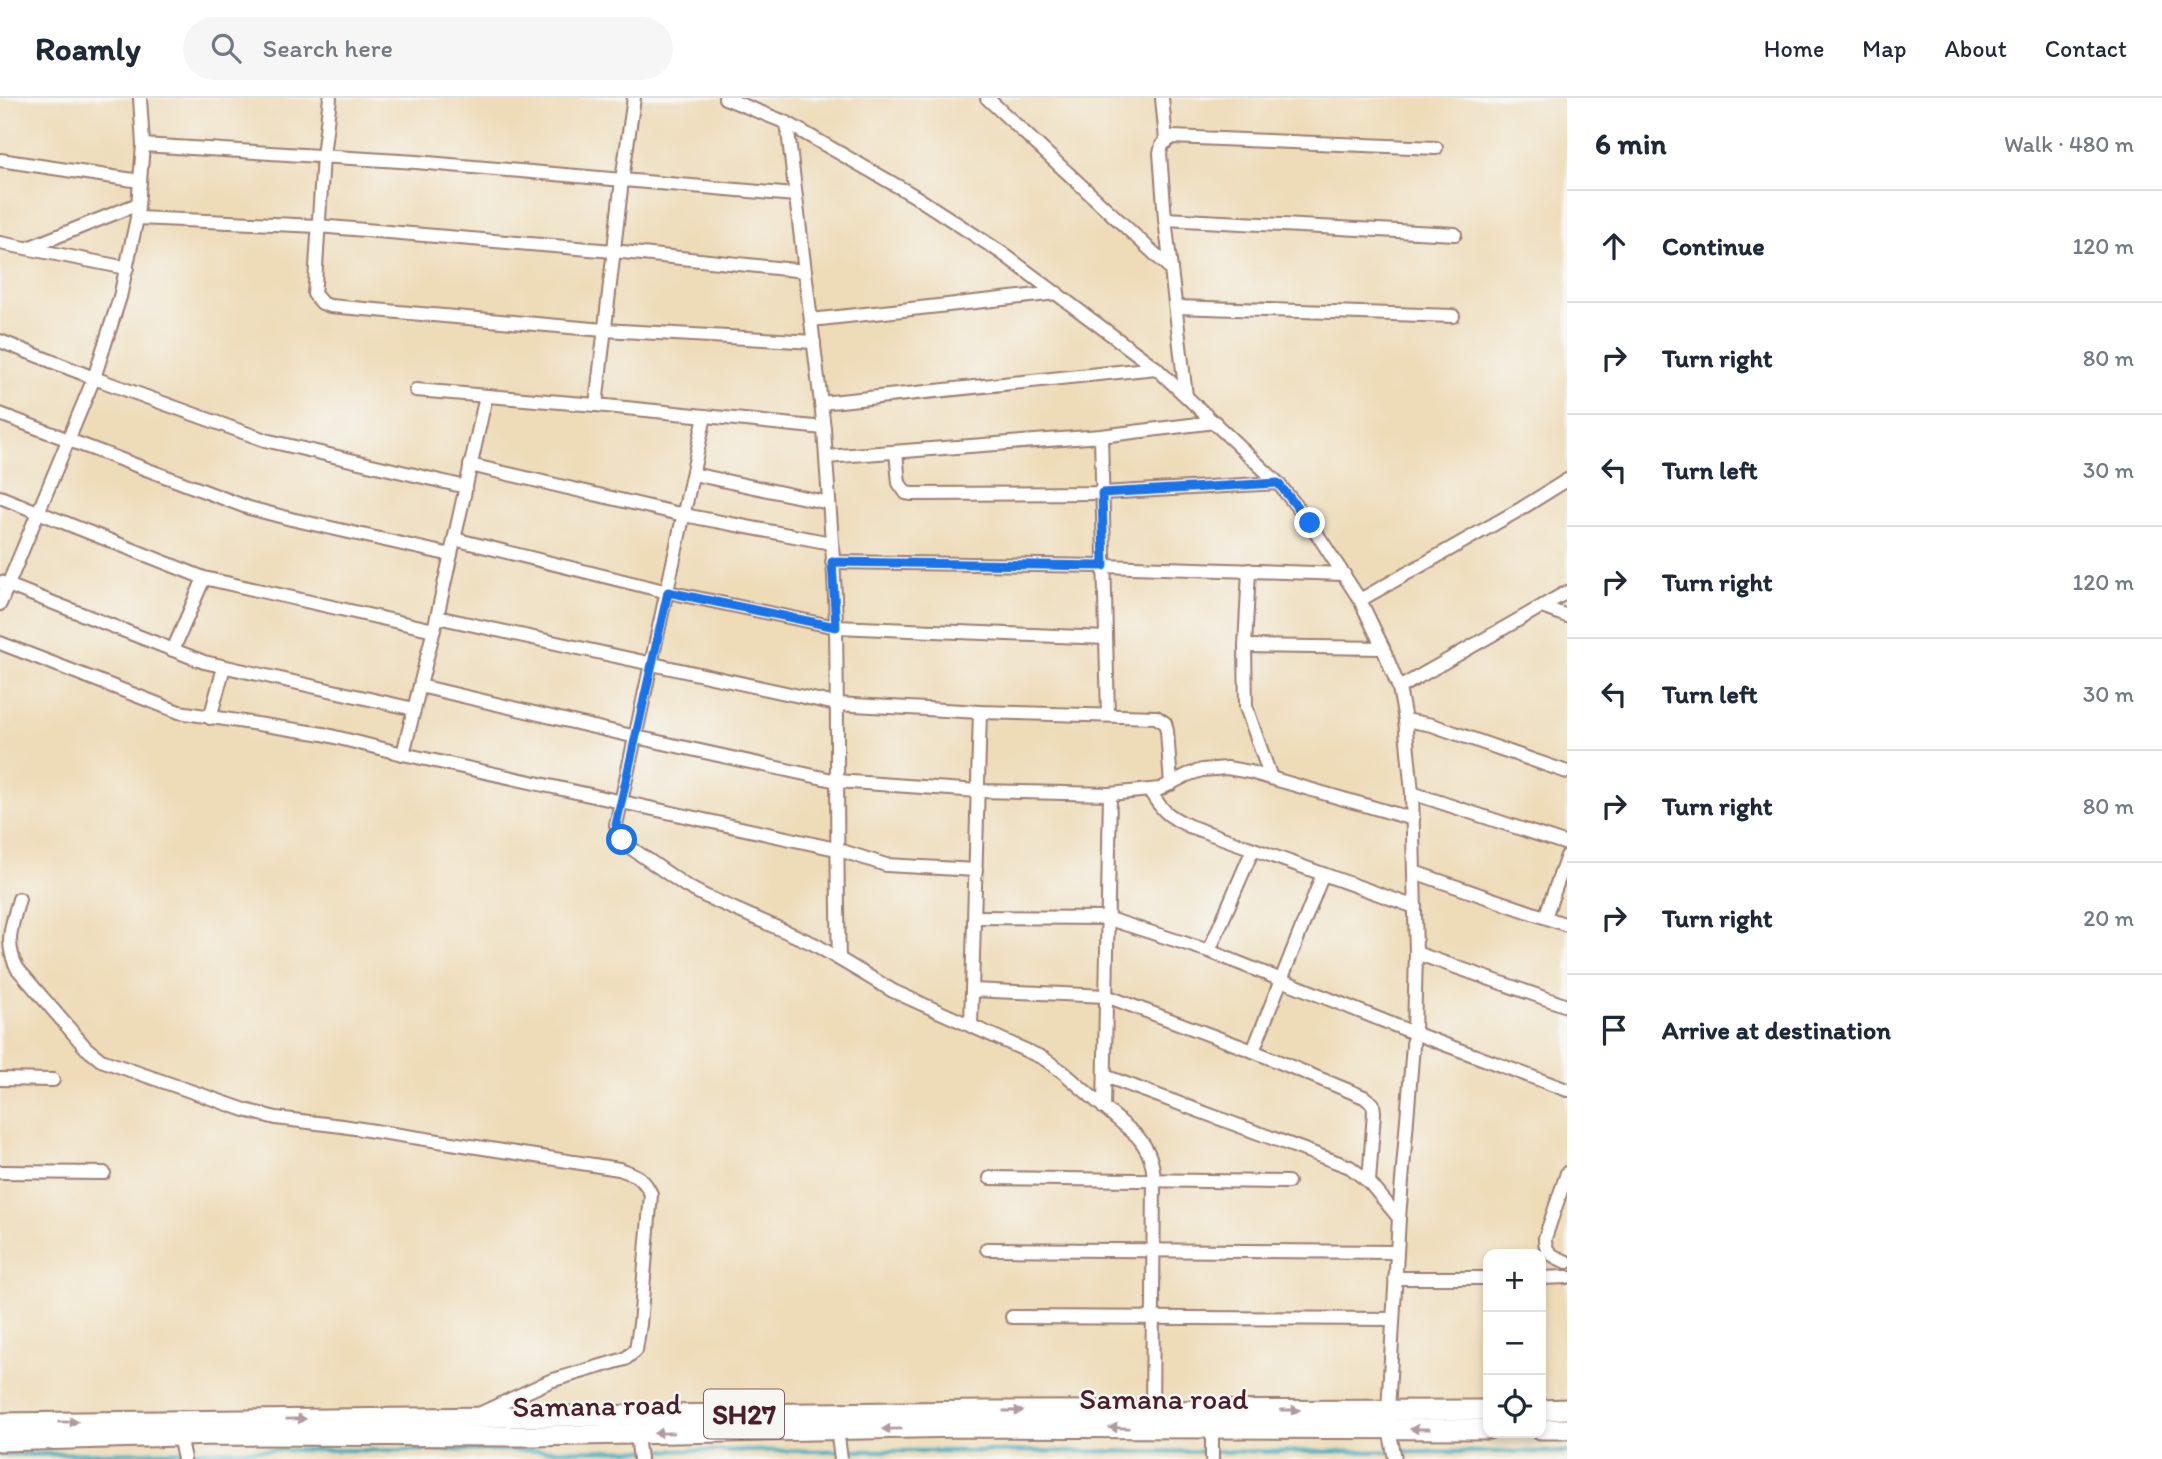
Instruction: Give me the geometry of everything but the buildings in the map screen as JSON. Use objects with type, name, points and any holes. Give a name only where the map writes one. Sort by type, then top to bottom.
[{"type":"main road","points":[[1546,1410],[1567,1409]]},
{"type":"main road","name":"Samana road","points":[[0,1423],[472,1417],[638,1440],[985,1419],[1152,1419],[1391,1440],[1483,1412]]},
{"type":"main road","name":"Samana road","points":[[0,1441],[178,1436],[533,1436],[839,1446],[985,1419]]},
{"type":"main road","name":"Samana road","points":[[1152,1419],[1212,1429],[1391,1440],[1483,1430]]},
{"type":"main road","points":[[1546,1429],[1567,1429]]},
{"type":"street","points":[[0,604],[4,583],[38,511],[94,378],[127,268],[137,218],[143,145],[140,98],[134,98]]},
{"type":"street","points":[[330,98],[323,156],[314,294],[322,303],[330,306],[604,330],[814,342]]},
{"type":"street","points":[[596,405],[634,98]]},
{"type":"street","points":[[725,98],[754,104],[913,195],[1002,253],[1156,368],[1278,483],[1310,523],[1360,600],[1399,688],[1405,720],[1413,819],[1416,953],[1414,1033],[1396,1252],[1391,1440]]},
{"type":"street","points":[[987,98],[1171,269]]},
{"type":"street","points":[[1162,98],[1166,141]]},
{"type":"street","points":[[787,123],[824,428],[829,503],[836,627],[839,959]]},
{"type":"street","points":[[1186,396],[1160,153],[1166,141],[1172,137],[1436,148]]},
{"type":"street","points":[[143,145],[416,162],[796,195]]},
{"type":"street","points":[[0,160],[140,181]]},
{"type":"street","points":[[28,248],[138,204]]},
{"type":"street","points":[[137,218],[318,226],[613,251],[805,271]]},
{"type":"street","points":[[1166,219],[1455,234]]},
{"type":"street","points":[[0,243],[127,268]]},
{"type":"street","points":[[811,320],[1057,293]]},
{"type":"street","points":[[1175,307],[1453,316]]},
{"type":"street","points":[[0,341],[265,440],[466,487]]},
{"type":"street","points":[[821,403],[1156,368]]},
{"type":"street","points":[[416,390],[824,428]]},
{"type":"street","points":[[403,754],[486,396]]},
{"type":"street","points":[[0,414],[248,508],[451,555]]},
{"type":"street","points":[[705,416],[616,825],[618,834],[628,846],[662,871],[705,897],[814,944],[893,991],[1043,1058],[1137,1136],[1147,1148],[1154,1180],[1152,1419]]},
{"type":"street","points":[[826,457],[1101,436],[1215,422]]},
{"type":"street","points":[[1101,436],[1108,715]]},
{"type":"street","points":[[897,452],[901,489],[912,494],[1102,493],[1278,483]]},
{"type":"street","points":[[470,466],[684,515],[831,543]]},
{"type":"street","points":[[693,474],[829,503]]},
{"type":"street","points":[[1360,600],[1567,480]]},
{"type":"street","points":[[0,496],[204,578],[652,665],[836,704],[980,712],[1156,717],[1166,723],[1171,784]]},
{"type":"street","points":[[454,538],[668,592],[836,627],[1106,638]]},
{"type":"street","points":[[832,562],[1344,573]]},
{"type":"street","points":[[1249,570],[1245,646],[1246,707],[1270,778]]},
{"type":"street","points":[[173,650],[204,578]]},
{"type":"street","points":[[4,583],[173,650],[224,667],[414,709]]},
{"type":"street","points":[[1399,688],[1567,592]]},
{"type":"street","points":[[1542,607],[1567,616]]},
{"type":"street","points":[[0,643],[178,712],[324,734],[403,754],[836,849],[886,865],[976,870]]},
{"type":"street","points":[[1245,646],[1383,648]]},
{"type":"street","points":[[210,718],[224,667]]},
{"type":"street","points":[[420,686],[636,737],[838,780],[978,791],[1110,794],[1150,791],[1187,775],[1227,768],[1413,819]]},
{"type":"street","points":[[971,1026],[980,712]]},
{"type":"street","points":[[1405,720],[1432,725],[1567,772]]},
{"type":"street","points":[[1150,791],[1161,810],[1171,818],[1415,907]]},
{"type":"street","points":[[1412,793],[1567,844]]},
{"type":"street","points":[[1104,1108],[1110,794]]},
{"type":"street","points":[[1209,951],[1253,849]]},
{"type":"street","points":[[1545,918],[1567,856]]},
{"type":"street","points":[[1414,872],[1567,925]]},
{"type":"street","points":[[1253,1051],[1323,874]]},
{"type":"street","points":[[19,899],[9,943],[17,968],[86,1048],[101,1060],[276,1118],[619,1169],[645,1182],[651,1194],[636,1350],[625,1359],[550,1381],[472,1417]]},
{"type":"street","points":[[975,917],[1106,918],[1209,951],[1414,1033],[1567,1090]]},
{"type":"street","points":[[1416,953],[1567,1006]]},
{"type":"street","points":[[972,990],[1105,996],[1253,1051],[1369,1099],[1374,1112],[1369,1182]]},
{"type":"street","points":[[1105,1076],[1350,1167],[1369,1182],[1399,1218]]},
{"type":"street","points":[[0,1079],[53,1080]]},
{"type":"street","points":[[0,1172],[104,1173]]},
{"type":"street","points":[[1567,1173],[1544,1246],[1547,1252],[1567,1262]]},
{"type":"street","points":[[990,1178],[1288,1182]]},
{"type":"street","points":[[987,1249],[1396,1252]]},
{"type":"street","points":[[1395,1278],[1483,1278]]},
{"type":"street","points":[[1546,1278],[1567,1278]]},
{"type":"street","points":[[1012,1317],[1393,1319]]},
{"type":"street","points":[[1212,1429],[1212,1454]]},
{"type":"street","points":[[178,1436],[184,1459]]},
{"type":"waterway","points":[[0,1455],[250,1450],[1567,1452]]},
{"type":"route","points":[[622,840],[616,825],[668,592],[836,627],[832,562],[1104,566],[1102,493],[1278,483],[1310,523]]}]
